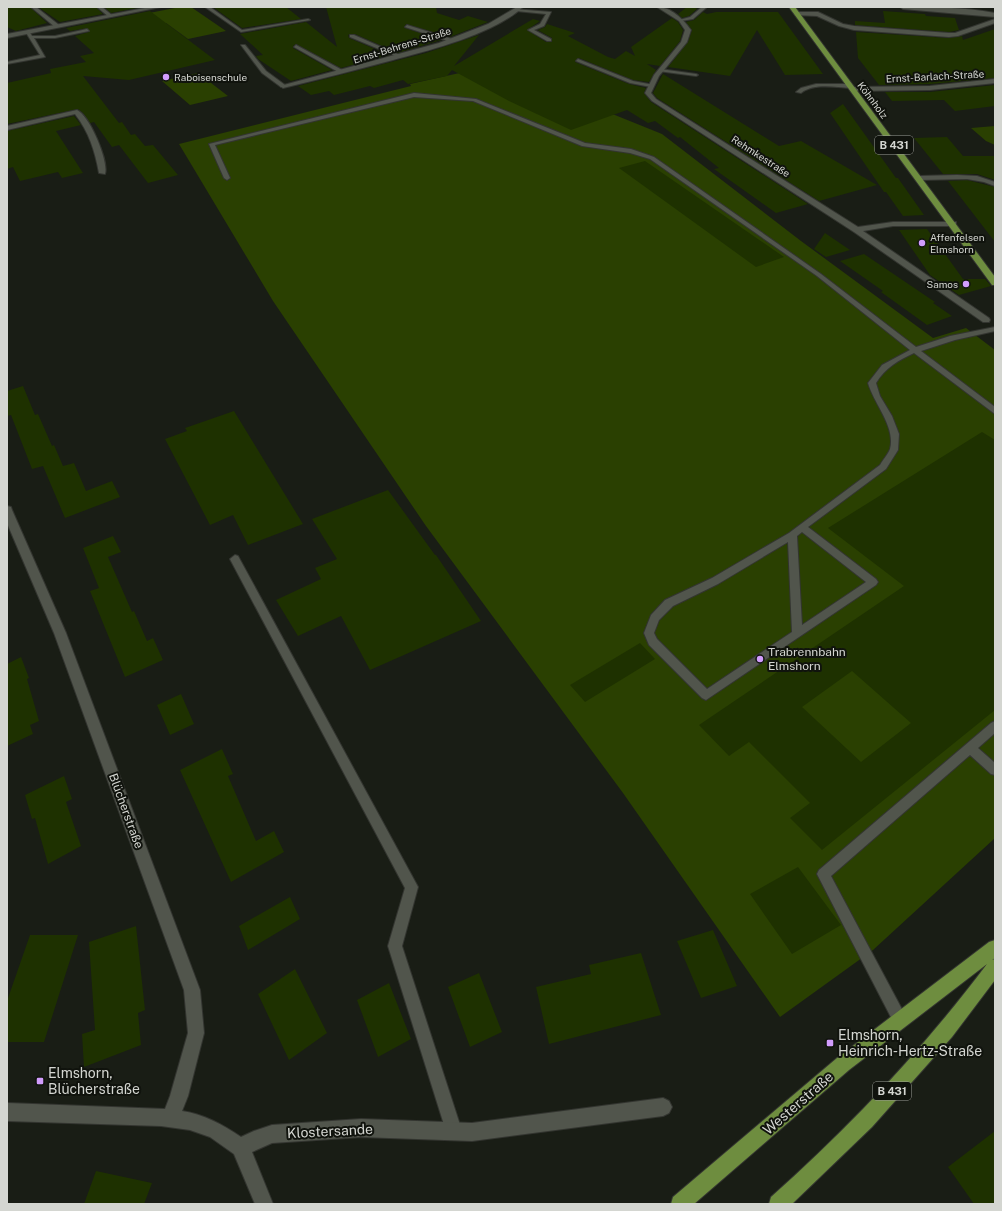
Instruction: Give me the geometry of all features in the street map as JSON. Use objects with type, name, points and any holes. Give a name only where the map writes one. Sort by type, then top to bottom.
[{"type":"main road","name":"Köhnholz","points":[[792,7],[995,283]]},
{"type":"main road","name":"Westerstraße","points":[[680,1204],[843,1064],[995,948]]},
{"type":"main road","name":"B 431","points":[[778,1204],[827,1160],[870,1116],[969,1004],[995,967]]},
{"type":"street","points":[[7,36],[158,7]]},
{"type":"street","points":[[651,85],[660,70],[684,42],[688,30],[681,20],[660,7]]},
{"type":"street","points":[[903,7],[995,15]]},
{"type":"street","name":"Ernst-Behrens-Straße","points":[[283,86],[342,72],[450,40],[482,28],[518,9]]},
{"type":"street","points":[[797,14],[818,14],[841,25],[854,28],[948,35],[956,35],[995,21]]},
{"type":"street","name":"Ernst-Barlach-Straße","points":[[852,88],[930,88],[995,81]]},
{"type":"street","name":"Rehmkestraße","points":[[651,85],[648,92],[654,100],[857,230],[986,320]]},
{"type":"street","points":[[7,128],[77,112],[95,140],[103,173]]},
{"type":"street","points":[[919,178],[973,178],[995,184]]},
{"type":"street","points":[[857,230],[887,224],[953,224]]},
{"type":"street","name":"Blücherstraße","points":[[7,510],[60,634],[192,990],[196,1033],[179,1096],[170,1118]]},
{"type":"street","name":"Klostersande","points":[[241,1148],[254,1140],[272,1134],[292,1132],[361,1128],[472,1132],[663,1107]]},
{"type":"street","points":[[7,1112],[161,1117],[190,1121],[215,1130],[241,1148],[264,1204]]},
{"type":"lane","points":[[33,7],[58,26]]},
{"type":"lane","points":[[99,7],[111,16]]},
{"type":"lane","points":[[207,7],[241,31],[308,20]]},
{"type":"lane","points":[[681,20],[691,18],[705,7]]},
{"type":"lane","points":[[518,9],[548,13],[542,24],[530,30],[549,40]]},
{"type":"lane","points":[[407,26],[450,40]]},
{"type":"lane","points":[[30,38],[55,36],[87,30]]},
{"type":"lane","points":[[7,63],[43,56],[26,32]]},
{"type":"lane","points":[[352,36],[400,56]]},
{"type":"lane","points":[[243,46],[264,72],[283,86]]},
{"type":"lane","points":[[296,46],[342,72]]},
{"type":"lane","points":[[578,60],[632,82],[651,85]]},
{"type":"lane","points":[[660,70],[696,74]]},
{"type":"lane","points":[[799,92],[802,89],[812,86],[852,88]]},
{"type":"lane","points":[[227,178],[212,144],[414,95],[474,100],[584,145],[631,151],[652,158],[819,275],[995,411]]},
{"type":"lane","points":[[802,527],[872,582],[706,695],[653,642],[649,632],[655,618],[669,603],[714,581],[792,535],[802,527],[883,467],[894,450],[895,434],[888,416],[876,396],[872,383],[877,373],[894,360],[915,350],[953,338],[995,328]]},
{"type":"lane","points":[[792,535],[797,633]]},
{"type":"lane","points":[[235,558],[412,887],[395,946],[454,1131]]},
{"type":"lane","points":[[900,1020],[823,874],[995,726]]},
{"type":"lane","points":[[970,748],[995,770]]},
{"type":"green space","points":[[180,7],[191,7],[226,31],[188,39],[166,23],[144,28],[92,35],[82,26]]},
{"type":"green space","name":"Trabrennbahn Elmshorn","points":[[464,72],[548,88],[662,134],[801,241],[933,338],[966,328],[995,350],[995,838],[873,950],[780,1017],[623,793],[426,526],[273,301],[179,144],[411,86],[410,84]]},
{"type":"green space","points":[[198,73],[228,96],[190,105],[162,81]]},
{"type":"green space","points":[[995,126],[995,145],[986,141],[971,128]]},
{"type":"building","points":[[7,7],[30,7],[47,23],[16,31],[7,27]]},
{"type":"building","points":[[38,7],[96,7],[103,14],[60,22]]},
{"type":"building","points":[[104,7],[142,7],[111,13]]},
{"type":"building","points":[[213,7],[286,7],[301,19],[242,28]]},
{"type":"building","points":[[326,7],[436,7],[437,13],[459,20],[468,16],[488,22],[450,37],[406,24],[404,27],[405,28],[441,40],[398,53],[355,34],[350,34],[348,35],[349,38],[389,55],[341,68],[296,44],[293,48],[332,70],[291,81],[258,59],[256,56],[263,55],[240,34],[306,22],[337,47]]},
{"type":"building","points":[[687,7],[694,7],[697,9],[689,16],[682,18],[678,14]]},
{"type":"building","points":[[150,11],[215,60],[129,80],[83,76],[119,123],[122,122],[131,135],[135,134],[145,146],[153,145],[178,175],[148,183],[119,145],[112,147],[94,122],[90,123],[78,109],[7,124],[7,83],[51,73],[50,69],[86,62],[80,56],[94,53],[75,36],[89,32],[90,31],[88,28],[70,31],[66,28]]},
{"type":"building","points":[[883,11],[955,18],[959,30],[949,32],[855,25],[855,21],[885,23]]},
{"type":"building","points":[[703,12],[707,14],[716,12],[778,12],[823,74],[785,75],[757,30],[730,76],[668,67],[688,42],[692,30],[686,22],[694,20]]},
{"type":"building","points":[[672,18],[678,22],[683,30],[680,41],[660,66],[647,64],[656,70],[649,82],[633,80],[579,58],[575,62],[629,84],[646,88],[644,93],[651,102],[808,204],[776,213],[714,169],[719,168],[680,137],[678,138],[655,121],[648,123],[627,110],[571,130],[509,101],[452,70],[447,76],[408,84],[403,80],[374,88],[370,86],[334,95],[329,91],[311,95],[298,86],[426,53],[479,35],[454,66],[533,19],[540,21],[527,30],[546,42],[552,42],[552,38],[538,30],[545,27],[547,24],[575,33],[568,36],[608,57],[615,59],[626,51],[635,56],[631,47]]},
{"type":"building","points":[[995,29],[995,78],[930,84],[879,85],[858,58],[856,32],[949,38],[962,36],[963,40]]},
{"type":"building","points":[[663,74],[779,146],[801,141],[877,185],[819,201],[657,98],[653,93]]},
{"type":"building","points":[[995,85],[995,106],[955,111],[944,100],[892,101],[885,92],[930,92]]},
{"type":"building","points":[[843,104],[924,215],[903,216],[886,192],[884,192],[830,113]]},
{"type":"building","points":[[74,116],[81,125],[56,131],[83,173],[62,178],[58,172],[20,181],[13,167],[7,169],[7,131]]},
{"type":"building","points":[[947,137],[963,156],[995,156],[995,180],[977,174],[943,174],[914,138]]},
{"type":"building","points":[[645,161],[784,257],[756,267],[619,168]]},
{"type":"building","points":[[967,180],[995,187],[995,242],[948,181]]},
{"type":"building","points":[[927,229],[963,279],[985,279],[991,286],[959,295],[930,275],[899,230]]},
{"type":"building","points":[[825,233],[850,250],[826,257],[814,249]]},
{"type":"building","points":[[864,254],[935,302],[933,303],[952,316],[927,325],[881,292],[883,291],[840,261]]},
{"type":"building","points":[[23,386],[35,415],[38,414],[52,446],[54,445],[63,466],[74,463],[86,491],[112,481],[120,497],[65,518],[43,466],[32,469],[11,415],[7,416],[7,391]]},
{"type":"building","points":[[234,411],[303,524],[248,545],[233,515],[210,525],[165,439],[187,431],[185,428]]},
{"type":"building","points":[[982,432],[995,440],[995,710],[822,850],[790,818],[810,803],[749,742],[729,756],[699,725],[904,586],[828,528]],"holes":[[[852,671],[911,723],[861,762],[802,707]]]},
{"type":"building","points":[[388,490],[436,555],[481,621],[370,670],[341,616],[298,636],[276,600],[321,579],[315,568],[337,559],[312,519]]},
{"type":"building","points":[[113,536],[121,552],[108,557],[132,612],[134,611],[147,641],[153,638],[163,660],[125,677],[90,591],[99,588],[83,548]]},
{"type":"building","points":[[640,643],[655,659],[585,702],[570,685]]},
{"type":"building","points":[[21,657],[29,678],[27,679],[39,721],[30,725],[33,734],[7,746],[7,664]]},
{"type":"building","points":[[181,694],[194,724],[170,735],[157,705]]},
{"type":"building","points":[[222,749],[233,774],[228,776],[256,841],[274,831],[284,852],[231,882],[180,770]]},
{"type":"building","points":[[64,776],[72,799],[66,802],[81,846],[48,864],[35,818],[32,819],[25,795]]},
{"type":"building","points":[[798,867],[841,925],[792,954],[750,894]]},
{"type":"building","points":[[290,897],[300,919],[248,950],[239,926]]},
{"type":"building","points":[[136,926],[145,1010],[138,1013],[141,1045],[84,1067],[82,1034],[95,1030],[89,942]]},
{"type":"building","points":[[713,930],[737,986],[701,998],[677,941]]},
{"type":"building","points":[[30,935],[78,935],[44,1042],[7,1042],[7,1001]]},
{"type":"building","points":[[641,953],[661,1015],[549,1044],[536,987],[591,974],[589,965]]},
{"type":"building","points":[[295,969],[327,1033],[289,1060],[258,994]]},
{"type":"building","points":[[479,973],[502,1032],[470,1047],[448,987]]},
{"type":"building","points":[[389,983],[411,1039],[378,1057],[357,1000]]},
{"type":"building","points":[[995,1131],[995,1204],[974,1204],[948,1167]]},
{"type":"building","points":[[96,1171],[152,1183],[144,1204],[84,1204]]},
{"type":"place","name":"Raboisenschule","points":[[166,77]]},
{"type":"place","name":"Affenfelsen Elmshorn","points":[[922,243]]},
{"type":"place","name":"Samos","points":[[966,284]]},
{"type":"place","name":"Trabrennbahn Elmshorn","points":[[760,659]]},
{"type":"place","name":"Elmshorn, Heinrich-Hertz-Straße","points":[[830,1043]]},
{"type":"place","name":"Elmshorn, Blücherstraße","points":[[40,1081]]}]
